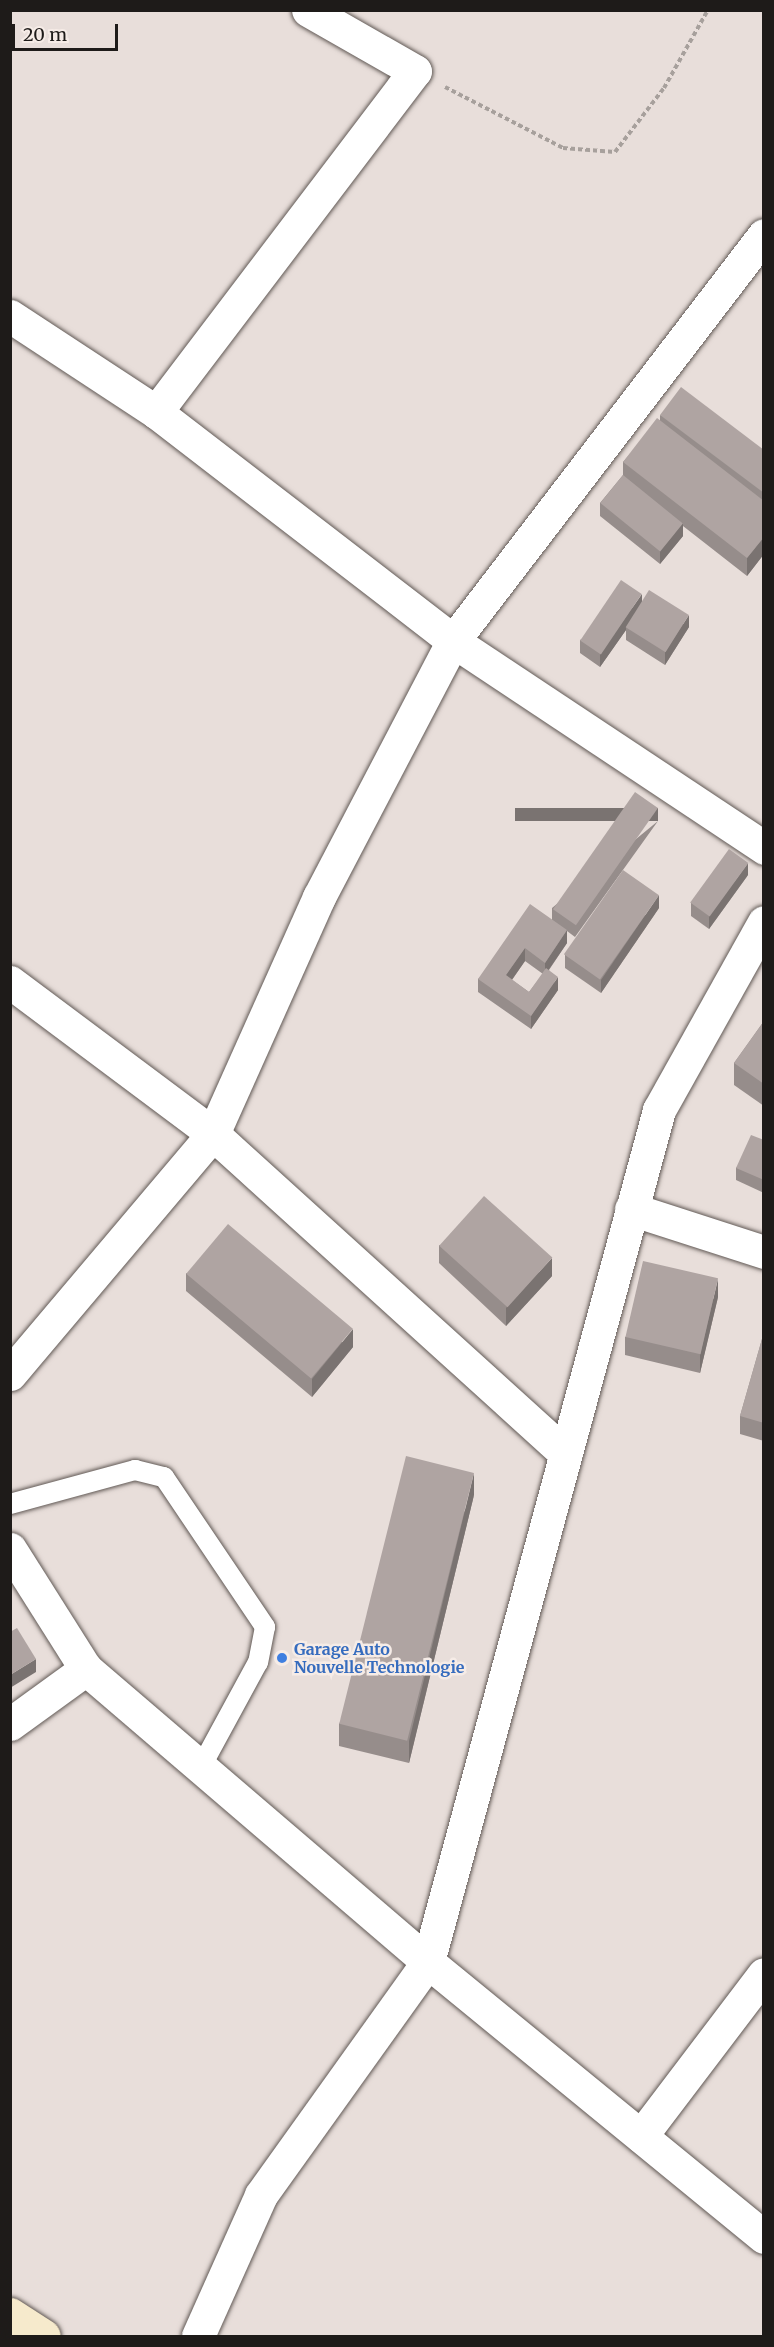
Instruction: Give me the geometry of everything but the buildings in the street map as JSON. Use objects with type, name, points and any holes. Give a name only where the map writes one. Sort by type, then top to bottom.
[{"type":"main road","points":[[10,2314],[44,2337]]},
{"type":"street","points":[[156,412],[415,71],[309,10]]},
{"type":"street","points":[[10,1374],[213,1134],[319,897],[453,641],[764,235]]},
{"type":"street","points":[[10,316],[156,412],[453,641],[764,848]]},
{"type":"street","points":[[198,2337],[261,2195],[428,1962],[659,1110],[764,922]]},
{"type":"street","points":[[10,982],[213,1134],[566,1454]]},
{"type":"street","points":[[631,1209],[764,1252]]},
{"type":"street","points":[[13,1560],[87,1669],[428,1962],[764,2237]]},
{"type":"street","points":[[10,1724],[87,1669]]},
{"type":"street","points":[[642,2136],[764,1974]]},
{"type":"lane","points":[[10,1504],[135,1470],[164,1477],[265,1628],[258,1662],[201,1767]]},
{"type":"path","points":[[415,71],[563,148],[615,152],[663,88],[708,10]]},
{"type":"place","name":"Garage Auto Nouvelle Technologie","points":[[282,1658]]}]
